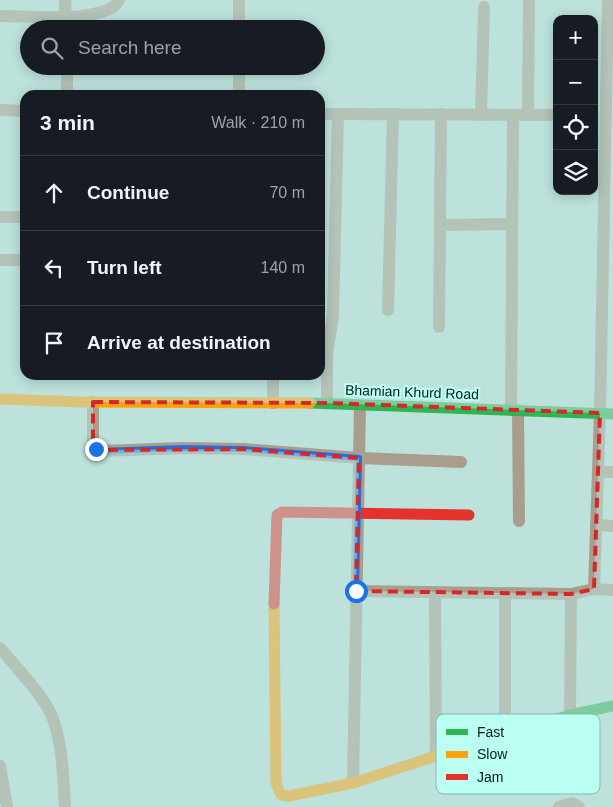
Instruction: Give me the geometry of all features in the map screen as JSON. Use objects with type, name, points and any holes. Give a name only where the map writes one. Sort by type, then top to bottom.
[{"type":"street","points":[[66,0],[66,20]]},
{"type":"street","points":[[76,20],[113,8],[119,0]]},
{"type":"street","points":[[239,0],[239,20]]},
{"type":"street","points":[[528,115],[529,0]]},
{"type":"street","points":[[594,590],[598,472],[606,413],[604,116],[608,0]]},
{"type":"street","points":[[481,115],[484,8]]},
{"type":"street","points":[[0,16],[38,20]]},
{"type":"street","points":[[67,75],[67,90]]},
{"type":"street","points":[[239,75],[239,90]]},
{"type":"street","points":[[0,110],[20,111]]},
{"type":"street","points":[[325,114],[553,115]]},
{"type":"street","points":[[326,403],[327,355],[333,315],[338,114]]},
{"type":"street","points":[[388,310],[393,114]]},
{"type":"street","points":[[440,114],[440,327]]},
{"type":"street","points":[[513,115],[512,224],[519,521]]},
{"type":"street","points":[[0,217],[20,217]]},
{"type":"street","points":[[440,225],[512,224]]},
{"type":"street","points":[[0,260],[20,260]]},
{"type":"street","points":[[273,380],[273,403]]},
{"type":"street","name":"Bhamian Khurd Road","points":[[0,399],[93,402],[326,403],[360,406],[606,413]]},
{"type":"street","points":[[93,402],[93,443],[98,450],[244,449],[359,458],[461,462]]},
{"type":"street","points":[[353,783],[360,406]]},
{"type":"street","points":[[598,472],[613,472]]},
{"type":"street","points":[[435,593],[436,757],[353,783],[281,796],[276,783],[274,598],[277,516],[282,512],[469,515]]},
{"type":"street","points":[[596,525],[613,526]]},
{"type":"street","points":[[356,591],[571,594],[594,590],[613,590]]},
{"type":"street","points":[[505,593],[505,714]]},
{"type":"street","points":[[570,714],[571,594]]},
{"type":"street","points":[[0,648],[37,692],[53,718],[62,757],[65,807]]},
{"type":"street","points":[[575,714],[613,706]]},
{"type":"street","points":[[0,766],[7,807]]},
{"type":"street","points":[[559,807],[572,803],[578,807]]},
{"type":"highlighted area","points":[[93,402],[327,403],[600,413],[594,589],[571,594],[356,591],[359,458],[244,449],[99,450],[93,443]]},
{"type":"traffic: fast","points":[[310,403],[613,414]]},
{"type":"traffic: fast","points":[[575,714],[613,706]]},
{"type":"traffic: slow","points":[[0,399],[81,402],[310,403]]},
{"type":"traffic: slow","points":[[274,604],[276,783],[281,795],[289,796],[353,783],[436,756]]},
{"type":"traffic: jam","points":[[274,604],[277,515],[282,512],[469,515]]},
{"type":"route","points":[[96,449],[102,451],[182,448],[244,449],[359,458],[356,591]]}]
